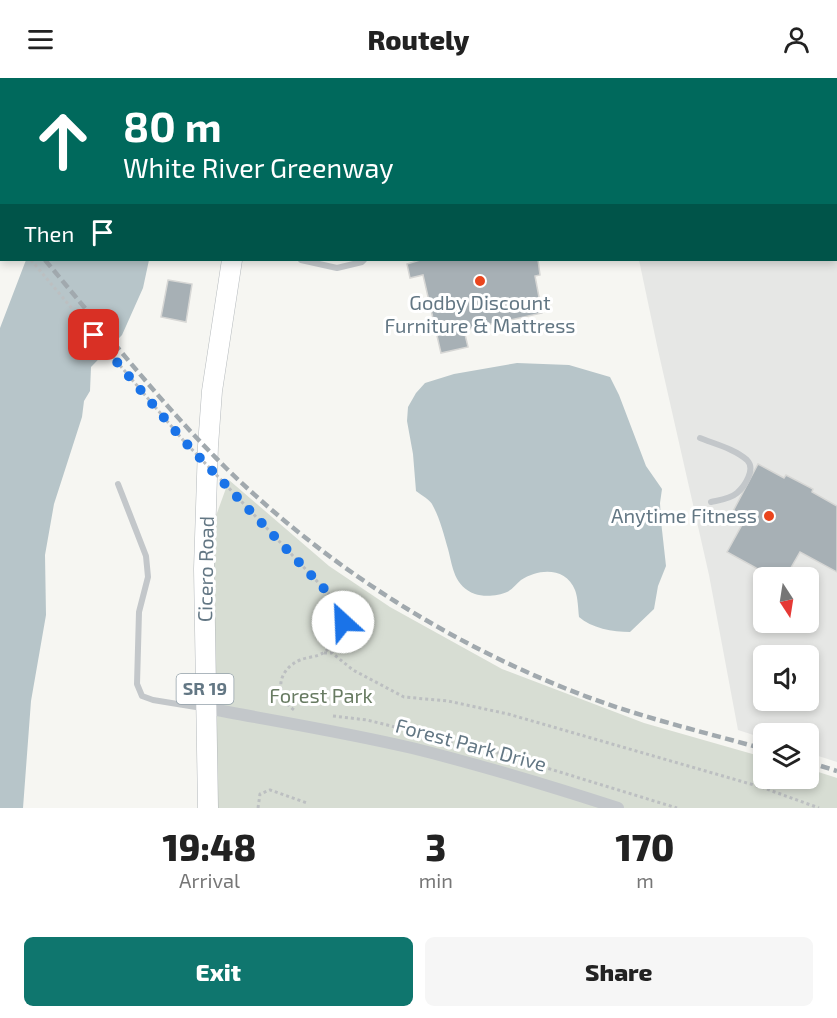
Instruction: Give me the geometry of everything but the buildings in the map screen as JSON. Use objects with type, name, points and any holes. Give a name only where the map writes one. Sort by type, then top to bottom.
[{"type":"main road","name":"Cicero Road","points":[[208,808],[204,569],[208,446],[212,390],[232,261]]},
{"type":"street","name":"Forest Park Drive","points":[[206,708],[354,735],[414,749],[530,780],[618,808]]},
{"type":"lane","points":[[306,261],[337,268],[363,261]]},
{"type":"lane","points":[[700,438],[728,449],[748,461],[751,467],[739,492],[722,500],[711,502]]},
{"type":"lane","points":[[118,484],[147,556],[148,578],[139,612],[137,684],[142,696],[153,700],[206,708]]},
{"type":"path","points":[[32,261],[183,440],[296,557],[338,605],[342,614],[343,632],[324,653]]},
{"type":"path","points":[[297,712],[281,696],[281,683],[285,673],[291,665],[301,660],[324,653],[333,653],[353,670],[404,697],[448,701],[508,714],[761,787],[819,808]]},
{"type":"path","points":[[258,808],[260,794],[270,790],[307,802]]},
{"type":"shaded area","points":[[26,261],[149,261],[143,288],[122,335],[91,367],[90,391],[84,401],[82,417],[54,504],[45,555],[46,615],[31,701],[23,808],[0,808],[0,328]]},
{"type":"shaded area","points":[[639,261],[837,261],[837,762],[819,756],[819,723],[753,723],[753,735],[738,730],[709,575]]},
{"type":"shaded area","points":[[517,363],[569,365],[610,377],[646,466],[662,489],[660,503],[666,566],[658,586],[654,609],[630,632],[603,629],[579,617],[575,590],[571,582],[559,574],[536,573],[521,580],[509,591],[491,596],[482,596],[468,591],[459,581],[453,569],[442,527],[432,504],[416,491],[407,421],[408,407],[416,393],[425,383],[454,374]]},
{"type":"green space","name":"Forest Park","points":[[229,480],[329,566],[390,607],[502,669],[644,723],[753,754],[753,789],[819,789],[819,772],[837,778],[837,808],[211,808],[205,546]]},
{"type":"railway","points":[[46,261],[179,419],[227,469],[266,505],[350,571],[394,601],[440,628],[536,676],[629,711],[753,746]]},
{"type":"railway","points":[[819,765],[837,771]]},
{"type":"place","name":"Godby Discount Furniture & Mattress","points":[[480,281]]},
{"type":"place","name":"Anytime Fitness","points":[[769,516]]},
{"type":"route","points":[[94,335],[183,440],[269,528],[330,595],[338,605],[343,622]]}]
